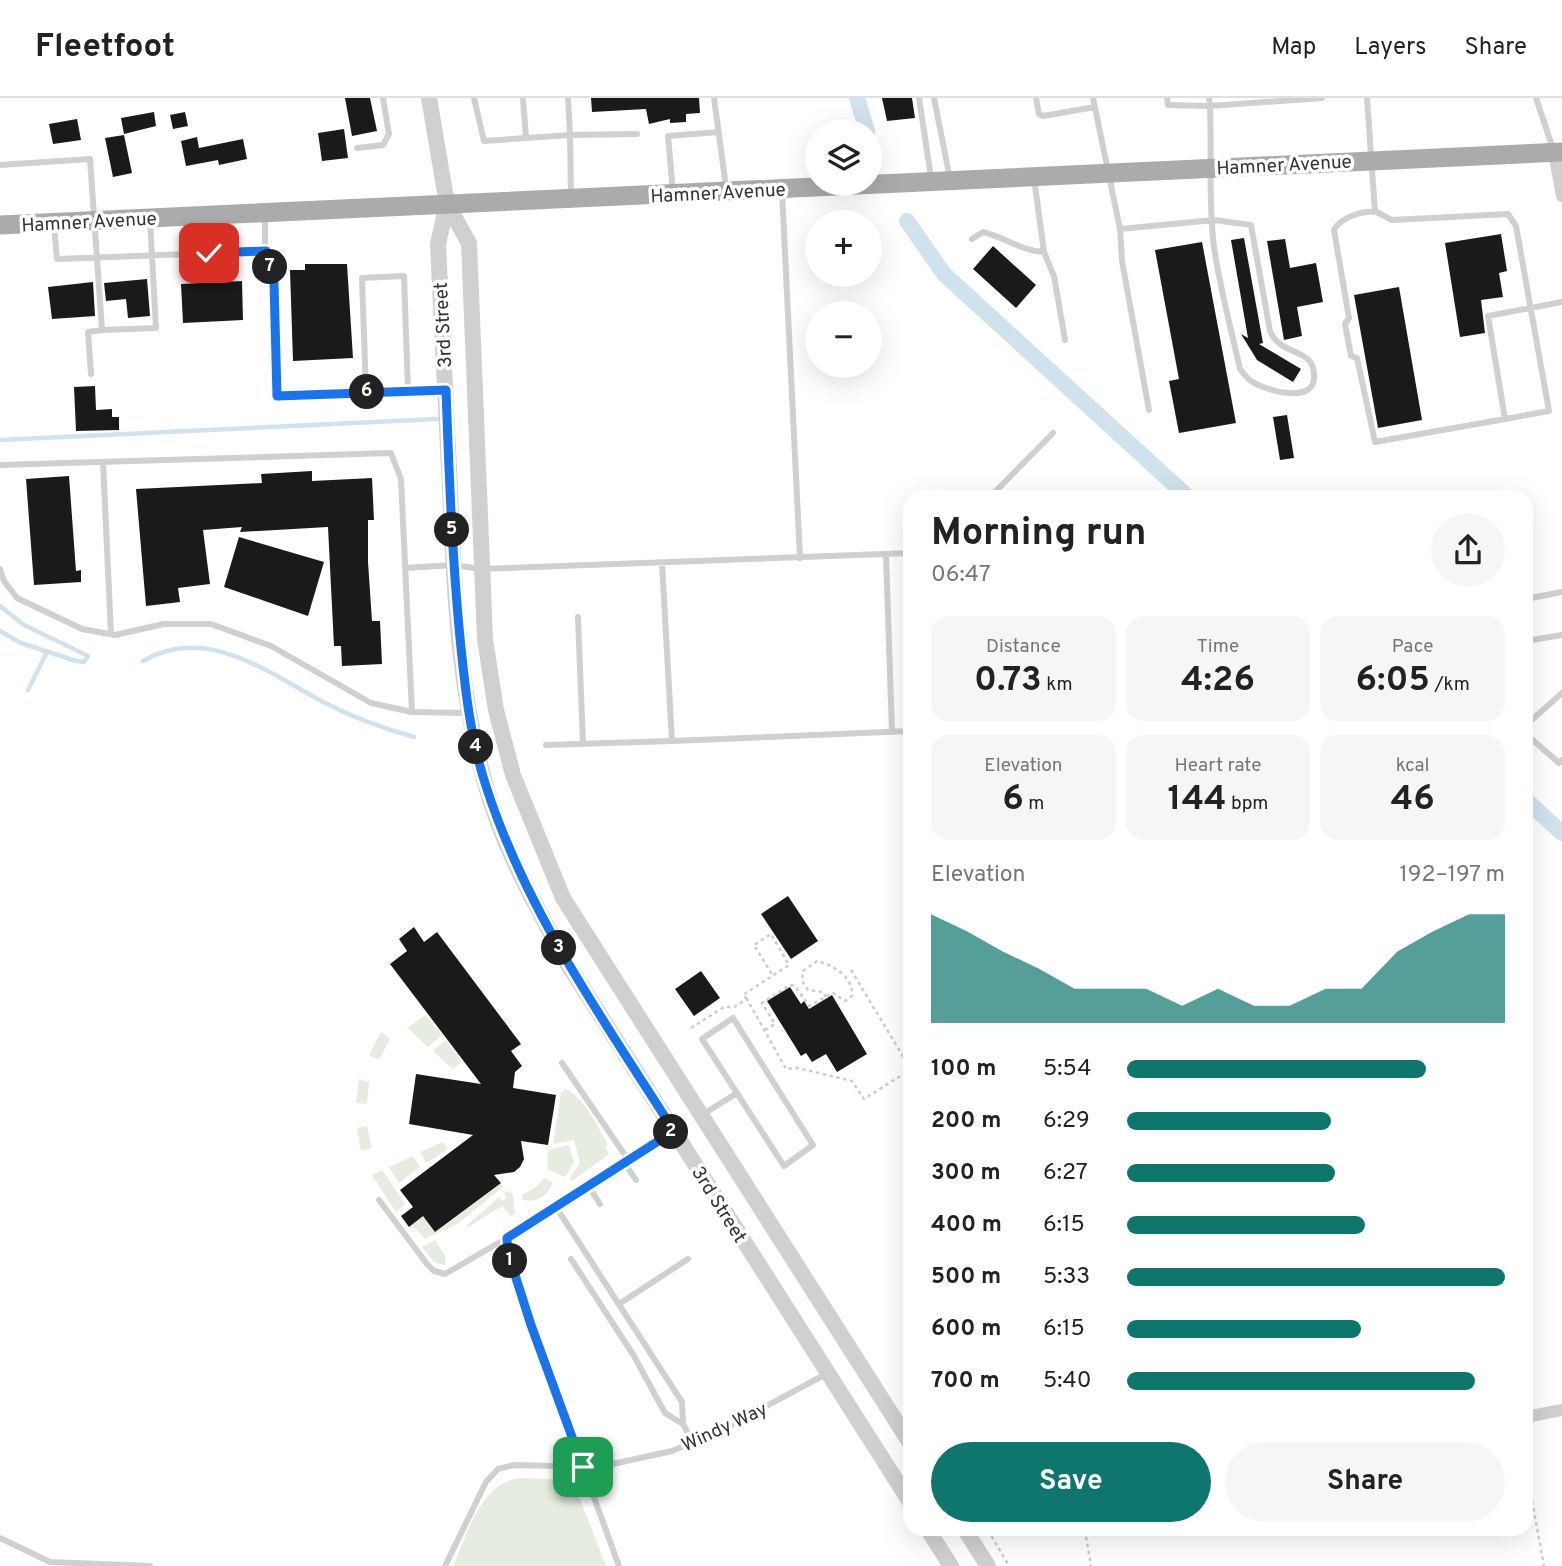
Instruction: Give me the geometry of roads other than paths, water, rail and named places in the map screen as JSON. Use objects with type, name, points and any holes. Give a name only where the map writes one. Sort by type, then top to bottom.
[{"type":"main road","name":"Hamner Avenue","points":[[0,225],[1558,152]]},
{"type":"street","name":"3rd Street","points":[[429,98],[447,204],[469,243],[485,639],[496,710],[523,804],[563,898],[903,1432]]},
{"type":"street","points":[[1558,152],[1562,196]]},
{"type":"street","name":"3rd Street","points":[[447,204],[438,244],[453,565],[468,713],[495,816],[529,894],[567,963],[903,1491]]},
{"type":"street","name":"Windy Way","points":[[828,1373],[856,1359]]},
{"type":"street","points":[[1533,1416],[1562,1410]]},
{"type":"street","points":[[932,1536],[951,1566]]},
{"type":"street","points":[[969,1536],[988,1566]]},
{"type":"lane","points":[[357,148],[383,145],[389,134],[383,98]]},
{"type":"lane","points":[[474,98],[484,141],[637,134]]},
{"type":"lane","points":[[523,98],[526,138]]},
{"type":"lane","points":[[568,98],[571,199]]},
{"type":"lane","points":[[714,98],[727,192]]},
{"type":"lane","points":[[919,98],[932,182]]},
{"type":"lane","points":[[932,182],[933,98]]},
{"type":"lane","points":[[1036,98],[1043,116],[1095,107]]},
{"type":"lane","points":[[1093,98],[1120,229],[1122,261],[1149,410]]},
{"type":"lane","points":[[1167,98],[1168,105],[1322,98]]},
{"type":"lane","points":[[1367,98],[1375,212]]},
{"type":"lane","points":[[1536,98],[1558,152]]},
{"type":"lane","points":[[1120,229],[1214,219],[1251,225],[1270,331],[1275,343],[1308,357],[1313,364],[1314,383],[1309,390],[1300,394],[1273,390],[1252,382],[1240,369],[1214,245],[1214,219],[1210,102]]},
{"type":"lane","points":[[673,194],[668,136],[719,132]]},
{"type":"lane","points":[[0,165],[90,159],[102,330]]},
{"type":"lane","points":[[1034,176],[1044,252],[1054,276],[1065,340]]},
{"type":"lane","points":[[782,189],[800,558]]},
{"type":"lane","points":[[1375,212],[1392,220],[1508,214],[1516,226],[1549,411],[1379,441],[1372,439],[1357,358],[1351,356],[1345,324],[1349,318],[1334,230],[1342,219],[1375,212]]},
{"type":"lane","points":[[265,213],[266,251],[274,283],[277,396],[446,390]]},
{"type":"lane","points":[[91,374],[88,331],[156,328],[150,218]]},
{"type":"lane","points":[[54,222],[57,259],[266,251]]},
{"type":"lane","points":[[972,239],[983,232],[1000,236],[1032,252],[1044,252]]},
{"type":"lane","points":[[366,393],[362,278],[404,276],[408,391]]},
{"type":"lane","points":[[1506,419],[1488,316],[1562,302]]},
{"type":"lane","points":[[997,490],[1053,433]]},
{"type":"lane","points":[[0,465],[391,453],[401,479],[412,712]]},
{"type":"lane","points":[[103,462],[111,634]]},
{"type":"lane","points":[[405,568],[453,565],[481,569],[903,554]]},
{"type":"lane","points":[[886,555],[892,732]]},
{"type":"lane","points":[[663,563],[672,741]]},
{"type":"lane","points":[[0,569],[4,581],[17,598],[82,629],[111,634],[164,624],[211,624],[271,646],[371,703],[412,712],[468,713]]},
{"type":"lane","points":[[1533,598],[1562,592]]},
{"type":"lane","points":[[578,617],[583,744]]},
{"type":"lane","points":[[1533,640],[1562,635]]},
{"type":"lane","points":[[1533,719],[1562,693]]},
{"type":"lane","points":[[547,745],[903,731]]},
{"type":"lane","points":[[1533,739],[1559,763],[1562,760]]},
{"type":"lane","points":[[733,1018],[813,1145],[784,1166],[737,1093],[702,1039],[733,1018]]},
{"type":"lane","points":[[562,1063],[636,1180]]},
{"type":"lane","points":[[700,1115],[710,1112],[737,1093]]},
{"type":"lane","points":[[379,1200],[434,1271],[445,1274],[507,1238],[674,1131]]},
{"type":"lane","points":[[588,1185],[600,1205]]},
{"type":"lane","points":[[556,1207],[682,1402],[683,1424],[693,1443]]},
{"type":"lane","points":[[507,1238],[508,1253],[531,1325],[619,1566]]},
{"type":"lane","points":[[570,1259],[634,1356],[665,1413],[683,1424]]},
{"type":"lane","points":[[619,1304],[688,1259]]},
{"type":"lane","name":"Windy Way","points":[[445,1566],[486,1482],[498,1469],[514,1465],[583,1467],[631,1461],[693,1443],[828,1373]]},
{"type":"lane","points":[[0,1538],[49,1564],[150,1566]]},
{"type":"waterway","points":[[857,98],[863,119]]},
{"type":"waterway","points":[[907,221],[944,274],[1180,490]]},
{"type":"waterway","points":[[0,440],[437,419]]},
{"type":"waterway","points":[[0,606],[24,625],[88,656],[84,662],[76,661],[21,643],[0,631]]},
{"type":"waterway","points":[[143,661],[167,651],[190,648],[213,650],[259,667],[345,713],[414,737]]},
{"type":"waterway","points":[[28,690],[47,652]]},
{"type":"waterway","points":[[1533,806],[1562,833]]}]
